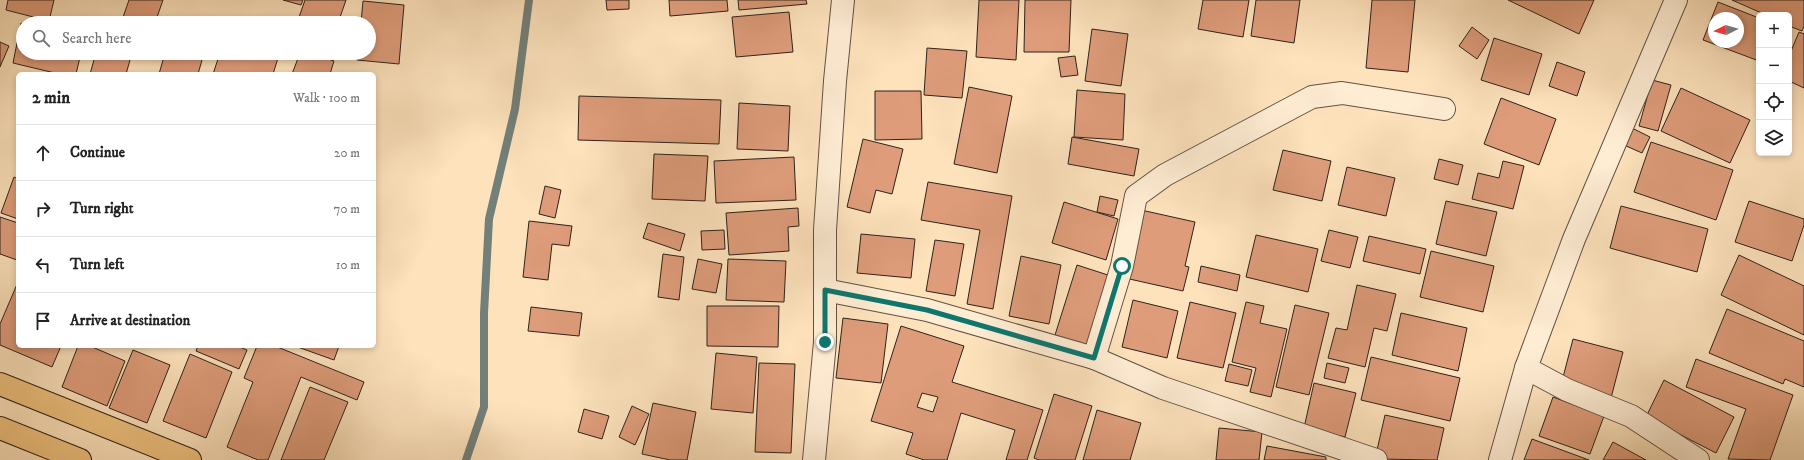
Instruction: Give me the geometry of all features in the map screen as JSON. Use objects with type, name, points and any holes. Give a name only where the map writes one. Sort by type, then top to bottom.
[{"type":"main road","points":[[0,384],[190,460]]},
{"type":"main road","points":[[0,428],[80,460]]},
{"type":"street","points":[[814,460],[825,342],[825,230],[835,81],[843,0]]},
{"type":"street","points":[[1500,460],[1526,368],[1574,239],[1676,0]]},
{"type":"street","points":[[1094,358],[1122,266],[1136,196],[1165,175],[1312,97],[1342,93],[1444,109]]},
{"type":"street","points":[[825,290],[927,310],[1094,358],[1163,388],[1376,460]]},
{"type":"street","points":[[1526,368],[1567,390],[1631,416],[1698,460]]},
{"type":"building","points":[[8,0],[54,0],[50,16],[29,16],[6,10]]},
{"type":"building","points":[[129,0],[163,0],[157,16],[123,16]]},
{"type":"building","points":[[283,0],[303,0],[301,5]]},
{"type":"building","points":[[305,0],[346,0],[340,16],[299,16]]},
{"type":"building","points":[[606,0],[629,0],[629,9],[607,10]]},
{"type":"building","points":[[669,0],[727,0],[728,11],[670,16]]},
{"type":"building","points":[[738,0],[806,0],[807,4],[739,10]]},
{"type":"building","points":[[979,0],[1019,0],[1016,60],[976,57]]},
{"type":"building","points":[[1025,0],[1071,0],[1069,52],[1024,52]]},
{"type":"building","points":[[1203,0],[1249,0],[1243,37],[1198,29]]},
{"type":"building","points":[[1256,0],[1300,0],[1294,43],[1251,36]]},
{"type":"building","points":[[1372,0],[1415,0],[1408,72],[1366,68]]},
{"type":"building","points":[[1508,0],[1594,0],[1579,34]]},
{"type":"building","points":[[1732,0],[1804,0],[1804,26],[1802,31],[1792,27],[1792,12],[1759,12]]},
{"type":"building","points":[[363,1],[404,5],[399,64],[357,60],[376,60],[376,16],[362,16]]},
{"type":"building","points":[[1718,2],[1744,12],[1714,12]]},
{"type":"building","points":[[789,12],[793,52],[736,57],[732,17]]},
{"type":"building","points":[[1744,12],[1756,17],[1756,60],[1724,48],[1744,48]]},
{"type":"building","points":[[1472,27],[1489,40],[1477,59],[1459,46]]},
{"type":"building","points":[[1708,27],[1708,42],[1703,40]]},
{"type":"building","points":[[1092,29],[1128,34],[1121,86],[1085,81]]},
{"type":"building","points":[[1799,32],[1804,34],[1804,88],[1792,82],[1792,49]]},
{"type":"building","points":[[1494,38],[1542,54],[1529,95],[1481,80]]},
{"type":"building","points":[[0,42],[9,46],[0,67]]},
{"type":"building","points":[[16,48],[16,60],[79,60],[76,72],[51,72],[13,63]]},
{"type":"building","points":[[927,48],[967,51],[962,98],[924,95]]},
{"type":"building","points":[[1075,56],[1078,75],[1061,77],[1058,58]]},
{"type":"building","points":[[94,60],[130,60],[127,72],[91,72]]},
{"type":"building","points":[[163,60],[202,60],[199,72],[160,72]]},
{"type":"building","points":[[218,60],[277,60],[274,72],[214,72]]},
{"type":"building","points":[[297,60],[334,61],[331,72],[293,72]]},
{"type":"building","points":[[1557,62],[1585,72],[1577,96],[1549,86]]},
{"type":"building","points":[[1652,80],[1671,85],[1658,131],[1639,126]]},
{"type":"building","points":[[969,87],[1012,96],[997,173],[954,164]]},
{"type":"building","points":[[1681,88],[1750,120],[1730,163],[1661,131]]},
{"type":"building","points":[[1077,90],[1125,94],[1123,140],[1074,137]]},
{"type":"building","points":[[875,91],[921,91],[922,139],[875,140]]},
{"type":"building","points":[[579,96],[721,100],[719,144],[578,140]]},
{"type":"building","points":[[1501,98],[1556,119],[1539,165],[1484,144]]},
{"type":"building","points":[[739,103],[790,106],[788,151],[737,149]]},
{"type":"building","points":[[1632,128],[1650,137],[1642,153],[1624,145]]},
{"type":"building","points":[[1072,137],[1139,149],[1134,176],[1068,164]]},
{"type":"building","points":[[863,139],[903,149],[892,194],[876,190],[870,213],[847,207]]},
{"type":"building","points":[[1651,142],[1733,170],[1716,220],[1634,192]]},
{"type":"building","points":[[1283,150],[1331,161],[1322,201],[1273,190]]},
{"type":"building","points":[[654,154],[708,156],[705,201],[652,199]]},
{"type":"building","points":[[794,157],[796,200],[716,203],[714,161]]},
{"type":"building","points":[[1439,159],[1463,165],[1458,185],[1434,179]]},
{"type":"building","points":[[1503,161],[1524,166],[1513,209],[1472,199],[1478,173],[1499,178]]},
{"type":"building","points":[[1347,167],[1395,178],[1386,216],[1338,205]]},
{"type":"building","points":[[14,177],[16,178],[16,218],[1,213]]},
{"type":"building","points":[[928,182],[1012,196],[993,309],[967,304],[980,230],[921,220]]},
{"type":"building","points":[[545,186],[561,190],[555,218],[539,214]]},
{"type":"building","points":[[1100,196],[1118,200],[1114,216],[1097,212]]},
{"type":"building","points":[[1446,201],[1497,212],[1486,256],[1436,244]]},
{"type":"building","points":[[1749,201],[1804,219],[1804,225],[1792,261],[1735,242]]},
{"type":"building","points":[[1064,202],[1118,219],[1106,260],[1052,243]]},
{"type":"building","points":[[1621,206],[1708,229],[1697,272],[1610,248]]},
{"type":"building","points":[[798,208],[799,226],[788,227],[789,251],[729,255],[726,213]]},
{"type":"building","points":[[1141,210],[1195,222],[1185,266],[1189,267],[1183,291],[1125,278]]},
{"type":"building","points":[[0,217],[16,222],[16,260],[0,254]]},
{"type":"building","points":[[529,221],[572,226],[569,246],[552,244],[548,280],[523,277]]},
{"type":"building","points":[[648,223],[685,234],[680,251],[643,238]]},
{"type":"building","points":[[724,230],[725,249],[702,250],[701,231]]},
{"type":"building","points":[[1329,230],[1358,237],[1350,268],[1321,261]]},
{"type":"building","points":[[861,234],[915,239],[911,278],[857,273]]},
{"type":"building","points":[[1256,235],[1318,249],[1308,292],[1246,277]]},
{"type":"building","points":[[1369,236],[1426,249],[1420,274],[1363,261]]},
{"type":"building","points":[[935,240],[964,244],[955,296],[926,291]]},
{"type":"building","points":[[1431,251],[1494,266],[1483,312],[1420,297]]},
{"type":"building","points":[[663,254],[684,257],[679,300],[658,297]]},
{"type":"building","points":[[1739,255],[1804,286],[1804,335],[1721,295]]},
{"type":"building","points":[[1021,256],[1061,265],[1049,324],[1009,316]]},
{"type":"building","points":[[698,259],[722,264],[716,293],[692,289]]},
{"type":"building","points":[[728,259],[786,261],[784,302],[726,300]]},
{"type":"building","points":[[1077,265],[1111,276],[1089,346],[1055,335]]},
{"type":"building","points":[[1201,266],[1240,275],[1237,291],[1198,282]]},
{"type":"building","points":[[1357,285],[1396,294],[1387,331],[1374,328],[1365,367],[1328,358],[1336,328],[1347,330]]},
{"type":"building","points":[[16,287],[16,348],[60,348],[52,367],[0,345],[0,324]]},
{"type":"building","points":[[1133,300],[1178,311],[1167,358],[1122,347]]},
{"type":"building","points":[[1190,302],[1236,313],[1223,368],[1177,358]]},
{"type":"building","points":[[1246,302],[1264,306],[1260,323],[1287,329],[1271,397],[1250,392],[1256,368],[1232,362]]},
{"type":"building","points":[[1295,305],[1329,313],[1309,395],[1276,387]]},
{"type":"building","points":[[707,306],[779,306],[778,347],[707,346]]},
{"type":"building","points":[[531,307],[582,313],[579,336],[528,331]]},
{"type":"building","points":[[1727,309],[1804,341],[1804,387],[1785,379],[1783,384],[1709,353]]},
{"type":"building","points":[[1401,313],[1467,328],[1458,371],[1392,355]]},
{"type":"building","points":[[843,318],[888,324],[881,383],[836,378]]},
{"type":"building","points":[[901,326],[964,346],[952,382],[1043,410],[1027,460],[1006,460],[1015,430],[961,413],[947,460],[924,460],[906,454],[913,433],[871,421]],"holes":[[[922,393],[938,397],[933,412],[917,407]]]},
{"type":"building","points":[[1573,339],[1623,352],[1611,398],[1561,385]]},
{"type":"building","points":[[77,348],[95,348],[125,361],[107,406],[62,387]]},
{"type":"building","points":[[197,348],[242,348],[247,350],[239,369],[196,351]]},
{"type":"building","points":[[256,348],[280,348],[364,382],[357,400],[301,377],[268,460],[258,460],[227,447],[253,382],[244,378]]},
{"type":"building","points":[[301,348],[338,348],[334,360]]},
{"type":"building","points":[[133,350],[170,365],[147,423],[109,408]]},
{"type":"building","points":[[716,353],[757,357],[753,413],[711,409]]},
{"type":"building","points":[[190,354],[232,372],[206,438],[163,421]]},
{"type":"building","points":[[1371,357],[1460,378],[1450,421],[1361,400]]},
{"type":"building","points":[[1696,359],[1793,395],[1770,460],[1728,459],[1746,409],[1686,387]]},
{"type":"building","points":[[759,363],[795,364],[791,453],[755,452]]},
{"type":"building","points":[[1327,363],[1349,368],[1345,383],[1324,378]]},
{"type":"building","points":[[1229,364],[1252,370],[1248,386],[1225,381]]},
{"type":"building","points":[[1664,380],[1734,417],[1716,453],[1646,417]]},
{"type":"building","points":[[1314,383],[1356,393],[1345,437],[1304,428]]},
{"type":"building","points":[[310,387],[348,402],[324,460],[281,460]]},
{"type":"building","points":[[1054,394],[1092,406],[1075,460],[1039,460],[1034,458]]},
{"type":"building","points":[[1553,397],[1604,416],[1590,454],[1539,436]]},
{"type":"building","points":[[653,403],[696,412],[687,460],[670,460],[642,454]]},
{"type":"building","points":[[632,406],[649,414],[635,445],[619,437]]},
{"type":"building","points":[[584,409],[609,416],[602,439],[578,432]]},
{"type":"building","points":[[1097,410],[1141,423],[1130,460],[1083,460]]},
{"type":"building","points":[[1385,415],[1444,428],[1437,460],[1375,459]]},
{"type":"building","points":[[1219,428],[1262,432],[1259,460],[1216,460]]},
{"type":"building","points":[[1532,439],[1589,460],[1524,460]]},
{"type":"building","points":[[1613,442],[1646,460],[1603,460]]},
{"type":"building","points":[[1267,446],[1326,457],[1326,460],[1264,460]]},
{"type":"waterway","points":[[466,460],[484,407],[484,313],[489,219],[515,109],[529,0]]},
{"type":"route","points":[[825,342],[825,290],[927,310],[1094,358],[1122,266]]}]
